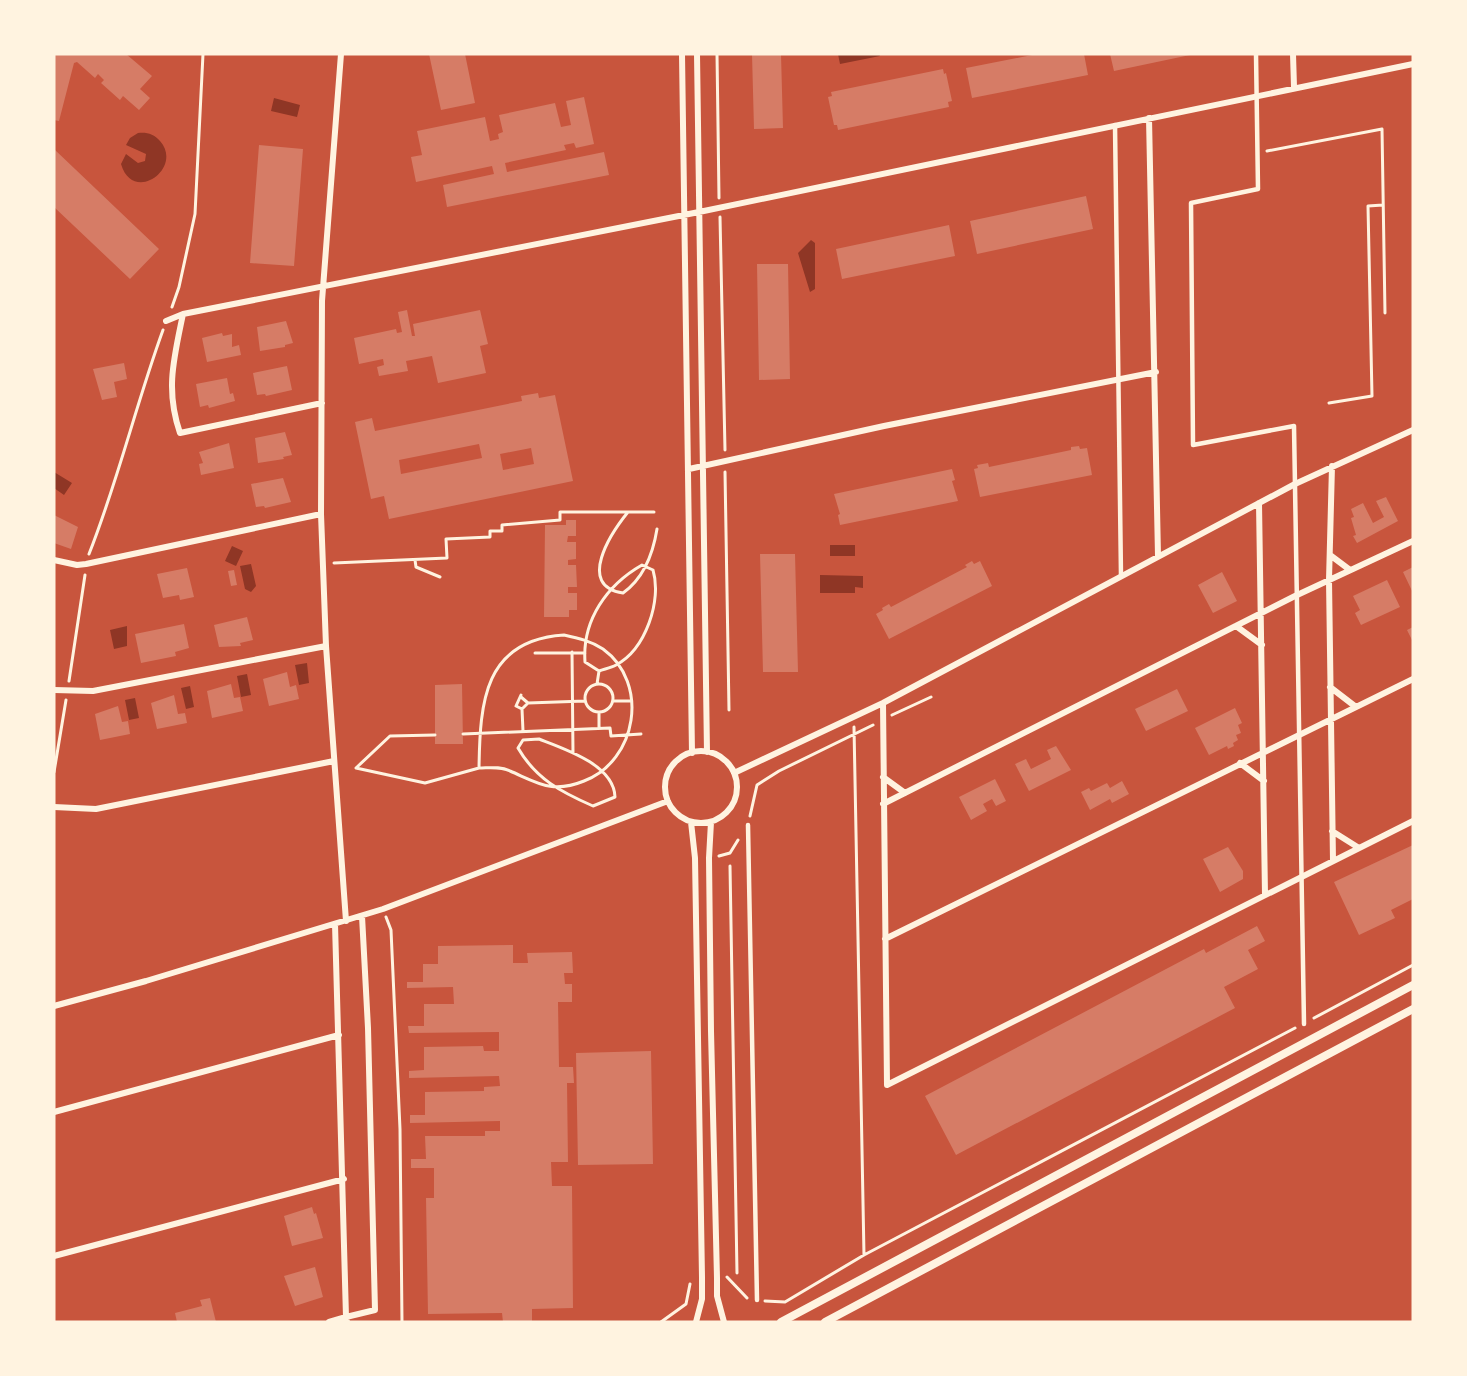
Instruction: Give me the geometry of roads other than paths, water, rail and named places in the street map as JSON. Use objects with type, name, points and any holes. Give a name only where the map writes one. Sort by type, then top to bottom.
[{"type":"street","points":[[341,54],[324,287],[321,514],[326,646],[346,921]]},
{"type":"street","points":[[682,54],[692,753]]},
{"type":"street","points":[[697,54],[707,752]]},
{"type":"street","points":[[1256,54],[1258,189],[1191,203],[1193,445],[1294,426],[1295,596],[1304,1024]]},
{"type":"street","points":[[1293,54],[1294,87]]},
{"type":"street","points":[[166,321],[183,314],[699,212],[1413,64]]},
{"type":"street","points":[[1149,118],[1158,556]]},
{"type":"street","points":[[1115,125],[1121,576]]},
{"type":"street","points":[[183,314],[174,360],[171,407],[180,433],[322,403]]},
{"type":"street","points":[[689,469],[884,426],[1156,372]]},
{"type":"street","points":[[734,773],[883,703],[1295,484],[1413,430]]},
{"type":"street","points":[[1332,466],[1329,580],[1333,861]]},
{"type":"street","points":[[1259,503],[1265,895]]},
{"type":"street","points":[[54,560],[77,565],[86,564],[321,514]]},
{"type":"street","points":[[883,804],[1295,596],[1413,541]]},
{"type":"street","points":[[1330,555],[1350,570]]},
{"type":"street","points":[[1236,626],[1262,645]]},
{"type":"street","points":[[54,690],[93,692],[326,646]]},
{"type":"street","points":[[885,939],[1413,680]]},
{"type":"street","points":[[1330,687],[1356,707]]},
{"type":"street","points":[[883,703],[887,1085],[1413,821]]},
{"type":"street","points":[[707,752],[726,761],[734,773],[737,786],[735,800],[723,816],[711,822],[691,822],[681,817],[668,801],[666,781],[670,769],[680,759],[692,753],[707,752]]},
{"type":"street","points":[[54,807],[96,809],[334,761]]},
{"type":"street","points":[[1240,763],[1264,781]]},
{"type":"street","points":[[883,777],[905,793]]},
{"type":"street","points":[[54,1006],[383,909],[668,801]]},
{"type":"street","points":[[691,822],[695,870],[702,1277],[702,1299],[696,1322]]},
{"type":"street","points":[[711,822],[709,858],[717,1296],[724,1322]]},
{"type":"street","points":[[748,825],[757,1300]]},
{"type":"street","points":[[1332,831],[1359,848]]},
{"type":"street","points":[[330,1322],[347,1320],[375,1310],[369,1052],[362,916]]},
{"type":"street","points":[[335,924],[347,1320]]},
{"type":"street","points":[[781,1322],[1413,986]]},
{"type":"street","points":[[825,1322],[1413,1009]]},
{"type":"street","points":[[54,1112],[339,1035]]},
{"type":"street","points":[[54,1256],[344,1179]]}]
